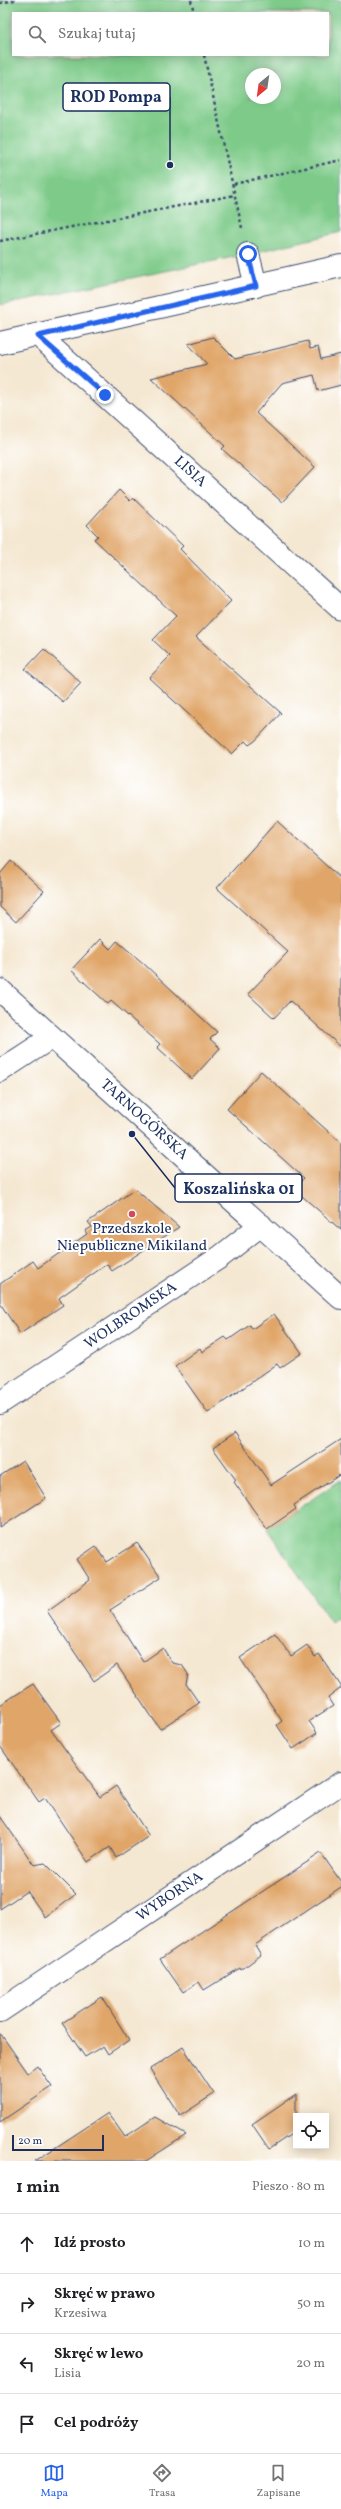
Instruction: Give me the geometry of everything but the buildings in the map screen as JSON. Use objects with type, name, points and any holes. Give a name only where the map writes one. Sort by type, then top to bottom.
[{"type":"street","points":[[248,254],[256,286]]},
{"type":"street","points":[[0,343],[38,336],[341,266]]},
{"type":"street","name":"LISIA","points":[[38,336],[341,609]]},
{"type":"street","name":"TARNOGÓRSKA","points":[[0,990],[341,1298]]},
{"type":"street","points":[[0,1071],[52,1037]]},
{"type":"street","name":"WOLBROMSKA","points":[[0,1403],[220,1257],[260,1225]]},
{"type":"street","name":"WYBORNA","points":[[0,2011],[341,1783]]},
{"type":"path","points":[[0,3],[15,0]]},
{"type":"path","points":[[191,0],[194,12]]},
{"type":"path","points":[[204,56],[234,184],[248,254]]},
{"type":"path","points":[[234,184],[341,160]]},
{"type":"path","points":[[0,241],[235,195]]},
{"type":"green space","points":[[0,0],[341,0],[341,232],[248,254],[0,305]]},
{"type":"green space","points":[[341,1480],[341,1615],[331,1622],[267,1529]]},
{"type":"place","name":"ROD Pompa","points":[[170,165]]},
{"type":"place","name":"Koszalińska 01","points":[[132,1134]]},
{"type":"place","name":"Przedszkole Niepubliczne Mikiland","points":[[132,1214]]},
{"type":"route","points":[[105,395],[38,336],[256,286],[248,254]]}]
